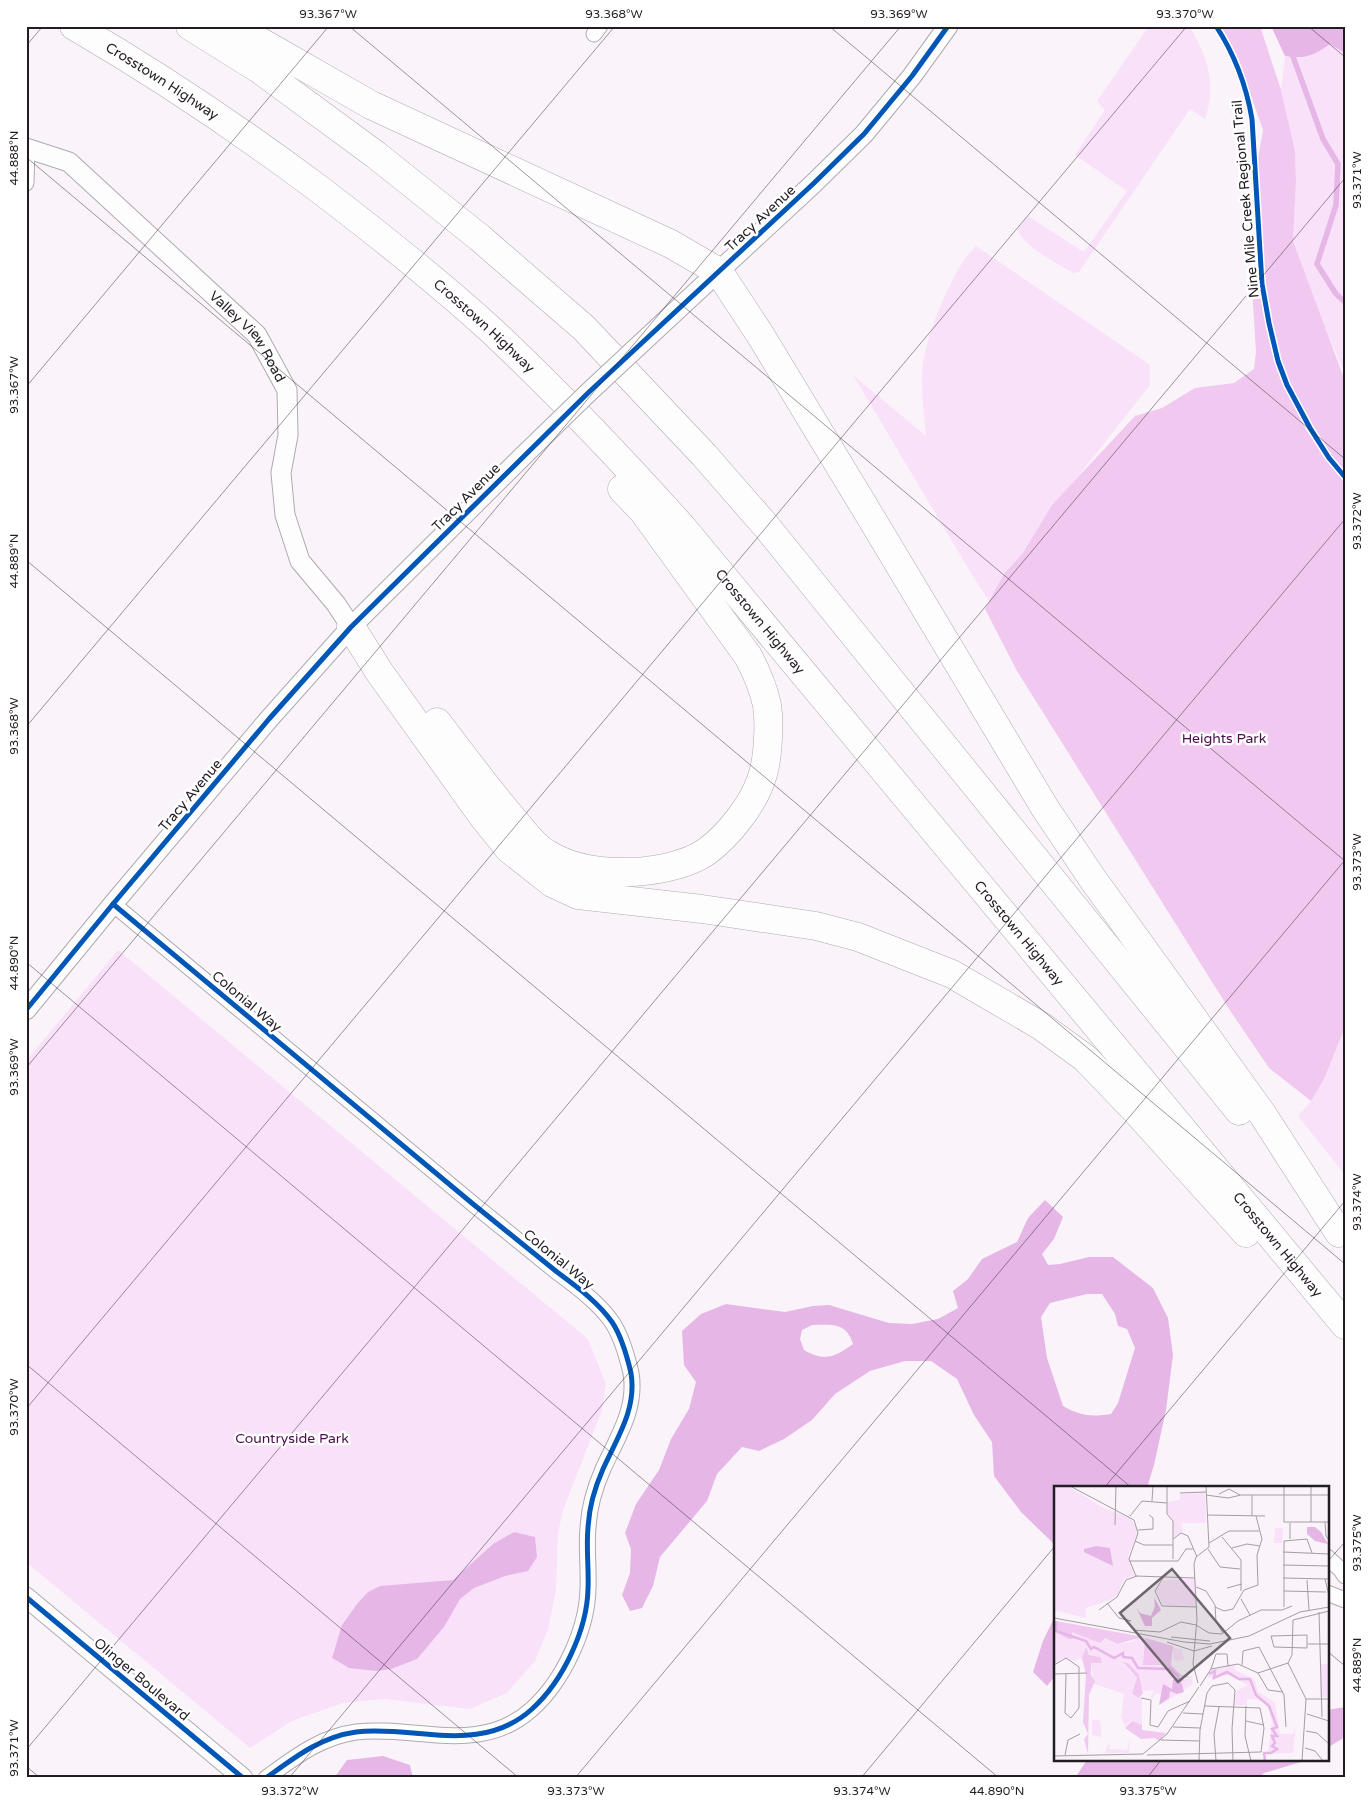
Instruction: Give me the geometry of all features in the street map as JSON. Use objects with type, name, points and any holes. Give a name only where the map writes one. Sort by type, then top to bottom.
[{"type":"highway","name":"Crosstown Highway","points":[[74,26],[136,62],[245,135],[365,224],[490,329],[554,391],[626,465],[682,527],[1345,1325]]},
{"type":"highway","points":[[190,26],[259,69],[376,155],[480,238],[584,328],[704,455],[766,526],[1196,1060],[1342,1236]]},
{"type":"highway","points":[[233,26],[371,104],[671,244],[719,272],[863,505],[1045,808],[1098,886],[1262,1115],[1342,1236]]},
{"type":"highway","points":[[351,627],[394,664],[495,799],[531,841],[546,853],[568,864],[590,871],[642,872],[681,864],[705,853],[730,829],[750,802],[761,780],[767,741],[767,706],[759,678],[748,656],[643,512],[578,442],[513,363],[437,284]]},
{"type":"highway","points":[[351,627],[380,673],[484,818],[509,849],[552,883],[578,895],[702,909],[816,926],[850,934],[952,974],[997,999],[1041,1026],[1085,1058],[1135,1110],[1289,1281],[1345,1336]]},
{"type":"street","name":"Tracy Avenue","points":[[26,1010],[263,727],[351,627],[589,392],[864,134],[912,76],[948,26]]},
{"type":"street","points":[[26,183],[27,148]]},
{"type":"street","name":"Valley View Road","points":[[27,148],[69,162],[257,335],[287,390],[288,435],[281,473],[285,515],[300,561],[336,604],[351,627]]},
{"type":"street","name":"Colonial Way","points":[[113,904],[474,1205],[593,1301],[613,1324],[625,1349],[632,1378],[630,1407],[621,1434],[604,1468],[593,1497],[588,1526],[588,1593],[582,1627],[569,1660],[550,1690],[531,1710],[507,1726],[481,1734],[452,1737],[356,1732],[329,1739],[303,1751],[266,1778]]},
{"type":"street","points":[[1328,1558],[1345,1576]]},
{"type":"street","points":[[1328,1594],[1345,1600]]},
{"type":"street","name":"Olinger Boulevard","points":[[26,1597],[243,1778]]},
{"type":"green space","points":[[1149,26],[1189,26],[1191,29],[1202,51],[1209,72],[1209,106],[1205,119],[1190,109],[1079,272],[1073,273],[1026,242],[1017,229],[1028,216],[1084,252],[1127,191],[1075,155],[1105,110],[1097,101]]},
{"type":"green space","points":[[1210,26],[1260,26],[1281,90],[1295,151],[1296,181],[1293,241],[1345,381],[1345,1027],[1324,1079],[1311,1101],[1269,1068],[1229,1009],[1017,671],[985,609],[1004,574],[1023,553],[1052,505],[1135,416],[1162,408],[1195,388],[1234,383],[1254,369],[1256,352],[1252,289],[1264,253],[1256,171],[1263,130],[1238,59]]},
{"type":"green space","points":[[1345,26],[1345,374],[1324,325],[1293,241],[1296,181],[1295,151],[1281,90],[1285,56],[1292,57]]},
{"type":"green space","name":"Heights Park","points":[[976,246],[1150,365],[1150,385],[1037,529],[1161,634],[1345,487],[1345,1175],[1298,1116],[1311,1101],[1322,1082],[1100,770],[974,578],[853,375],[926,436],[922,371],[927,345],[937,314],[957,271]]},
{"type":"green space","name":"Countryside Park","points":[[118,950],[588,1339],[606,1384],[602,1410],[563,1510],[558,1533],[556,1590],[548,1630],[535,1661],[507,1693],[470,1709],[384,1699],[343,1703],[292,1721],[250,1748],[26,1562],[26,1061]]},
{"type":"shaded area","points":[[1271,26],[1345,26],[1345,53],[1330,44],[1309,56],[1285,56]]},
{"type":"shaded area","points":[[1045,1200],[1063,1217],[1054,1239],[1042,1254],[1048,1265],[1089,1257],[1113,1257],[1153,1288],[1168,1318],[1173,1355],[1166,1410],[1148,1486],[1054,1486],[1054,1544],[1021,1512],[994,1476],[992,1442],[974,1415],[957,1379],[931,1361],[905,1361],[870,1371],[835,1394],[812,1420],[784,1439],[759,1451],[742,1447],[717,1474],[707,1501],[660,1557],[653,1586],[642,1608],[630,1611],[622,1595],[630,1573],[631,1549],[625,1533],[636,1504],[659,1470],[671,1439],[689,1409],[696,1382],[684,1365],[682,1331],[701,1314],[726,1304],[785,1312],[813,1306],[829,1305],[889,1323],[912,1324],[938,1319],[958,1308],[953,1291],[968,1279],[982,1259],[1017,1242],[1028,1218]],"holes":[[[1087,1294],[1102,1294],[1115,1314],[1118,1326],[1127,1329],[1135,1348],[1118,1403],[1111,1414],[1086,1415],[1063,1406],[1047,1358],[1041,1317],[1050,1303]],[[812,1325],[832,1325],[842,1328],[853,1344],[835,1355],[824,1357],[804,1350],[800,1339],[802,1330]]]},
{"type":"shaded area","points":[[514,1532],[535,1537],[537,1557],[528,1571],[505,1576],[474,1588],[460,1599],[444,1627],[417,1659],[391,1669],[377,1671],[349,1668],[332,1658],[342,1625],[368,1592],[380,1586],[453,1580],[493,1544]]},
{"type":"shaded area","points":[[1054,1618],[1054,1677],[1047,1686],[1033,1672],[1043,1641]]},
{"type":"shaded area","points":[[1345,1707],[1345,1737],[1328,1747],[1328,1710]]},
{"type":"shaded area","points":[[383,1756],[410,1765],[413,1778],[334,1778],[347,1760]]},
{"type":"shaded area","points":[[1086,1762],[1301,1762],[1264,1773],[1259,1778],[1075,1778]]},
{"type":"waterway","points":[[1291,51],[1323,139],[1338,164],[1336,205],[1317,264],[1336,294],[1345,302]]},
{"type":"cycle path","points":[[26,1010],[269,719],[351,627],[589,392],[813,184],[864,134],[912,76],[948,26]]},
{"type":"cycle path","name":"Nine Mile Creek Regional Trail","points":[[1216,26],[1239,70],[1247,94],[1252,119],[1262,284],[1278,361],[1287,385],[1310,428],[1329,458],[1345,477]]},
{"type":"cycle path","points":[[113,904],[473,1204],[594,1301],[616,1328],[624,1347],[631,1373],[631,1399],[625,1423],[600,1476],[591,1505],[587,1536],[587,1605],[583,1621],[578,1638],[563,1670],[543,1697],[532,1709],[512,1723],[491,1731],[469,1735],[379,1731],[356,1732],[331,1738],[308,1749],[266,1778]]},
{"type":"cycle path","points":[[26,1597],[243,1778]]}]
